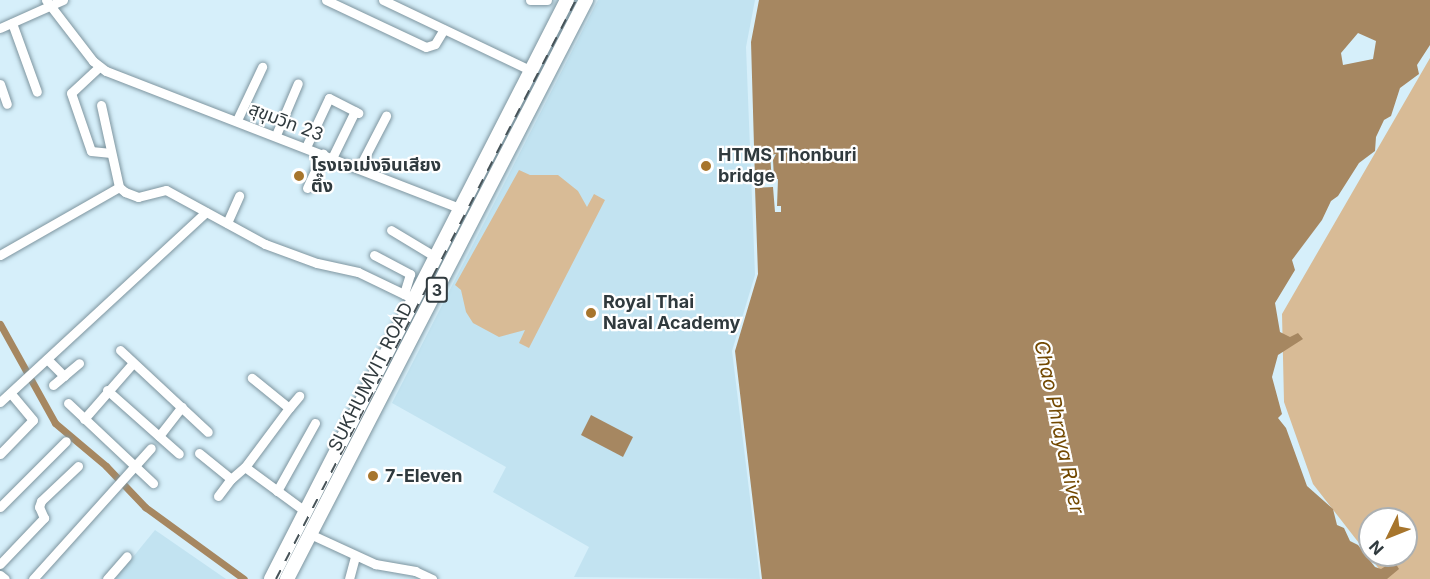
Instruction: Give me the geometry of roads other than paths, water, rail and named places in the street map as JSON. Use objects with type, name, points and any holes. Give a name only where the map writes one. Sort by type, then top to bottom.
[{"type":"highway","name":"SUKHUMVIT ROAD","points":[[271,579],[409,296],[436,257],[567,0]]},
{"type":"highway","name":"SUKHUMVIT ROAD","points":[[287,579],[586,0]]},
{"type":"highway","points":[[560,50],[550,32],[572,26]]},
{"type":"street","points":[[0,28],[49,3],[63,0]]},
{"type":"street","points":[[326,0],[426,47],[435,44],[444,28]]},
{"type":"street","points":[[383,0],[532,71]]},
{"type":"street","points":[[530,0],[547,0]]},
{"type":"street","points":[[49,3],[99,67],[71,93],[91,151],[111,153]]},
{"type":"street","points":[[12,23],[37,92]]},
{"type":"street","name":"สุขุมวิท 23","points":[[99,67],[460,209]]},
{"type":"street","points":[[237,120],[262,68]]},
{"type":"street","points":[[276,135],[298,83]]},
{"type":"street","points":[[0,84],[7,104]]},
{"type":"street","points":[[306,147],[329,98],[356,112],[307,188]]},
{"type":"street","points":[[101,105],[119,187]]},
{"type":"street","points":[[359,168],[386,116]]},
{"type":"street","points":[[119,187],[138,196],[166,190],[266,244],[317,264],[358,272],[409,296],[410,274],[374,255]]},
{"type":"street","points":[[0,255],[119,187]]},
{"type":"street","points":[[227,223],[239,196]]},
{"type":"street","points":[[0,402],[206,212]]},
{"type":"street","points":[[391,230],[436,257]]},
{"type":"street","points":[[120,350],[208,432]]},
{"type":"street","points":[[47,359],[64,376]]},
{"type":"street","points":[[53,386],[79,363]]},
{"type":"street","points":[[84,419],[133,363]]},
{"type":"street","points":[[252,378],[290,408]]},
{"type":"street","points":[[107,390],[179,454]]},
{"type":"street","points":[[0,454],[33,420],[10,393]]},
{"type":"street","points":[[218,496],[231,479],[245,467],[298,396]]},
{"type":"street","points":[[68,403],[153,483]]},
{"type":"street","points":[[159,436],[182,407]]},
{"type":"street","points":[[277,491],[315,423]]},
{"type":"street","points":[[0,507],[66,441]]},
{"type":"street","points":[[33,579],[151,448]]},
{"type":"street","points":[[199,453],[231,479]]},
{"type":"street","points":[[0,564],[44,518],[39,507],[41,501],[78,466]]},
{"type":"street","points":[[245,467],[305,512]]},
{"type":"street","points":[[310,534],[355,556],[432,579]]},
{"type":"street","points":[[106,579],[127,556]]},
{"type":"street","points":[[349,579],[355,556]]},
{"type":"street","points":[[0,574],[5,579]]},
{"type":"water","name":"Chao Phraya River","points":[[759,0],[1430,0],[1430,45],[1417,65],[1419,74],[1400,88],[1391,116],[1384,120],[1376,137],[1375,151],[1359,163],[1338,196],[1331,201],[1322,220],[1292,260],[1295,270],[1275,303],[1280,332],[1290,337],[1298,333],[1303,339],[1278,355],[1272,377],[1282,414],[1278,418],[1286,428],[1307,486],[1333,509],[1337,525],[1344,528],[1350,541],[1358,545],[1358,567],[1381,569],[1398,567],[1399,569],[1387,579],[762,579],[735,351],[758,274],[755,188],[773,187],[775,212],[781,212],[781,206],[777,206],[778,179],[774,178],[773,160],[776,154],[770,155],[772,181],[755,181],[751,42]],"holes":[[[1358,33],[1376,41],[1373,59],[1343,65],[1341,53]]]},
{"type":"water","points":[[591,415],[633,437],[623,457],[581,435]]},
{"type":"waterway","points":[[0,324],[55,423],[106,466],[145,507],[244,579]]},
{"type":"railway","points":[[276,579],[576,0]]},
{"type":"place","name":"HTMS Thonburi bridge","points":[[706,166]]},
{"type":"place","name":"โรงเจเม่งจินเสียง ตึ๊ง","points":[[299,176]]},
{"type":"place","name":"Royal Thai Naval Academy","points":[[591,313]]},
{"type":"place","name":"7-Eleven","points":[[373,476]]}]
